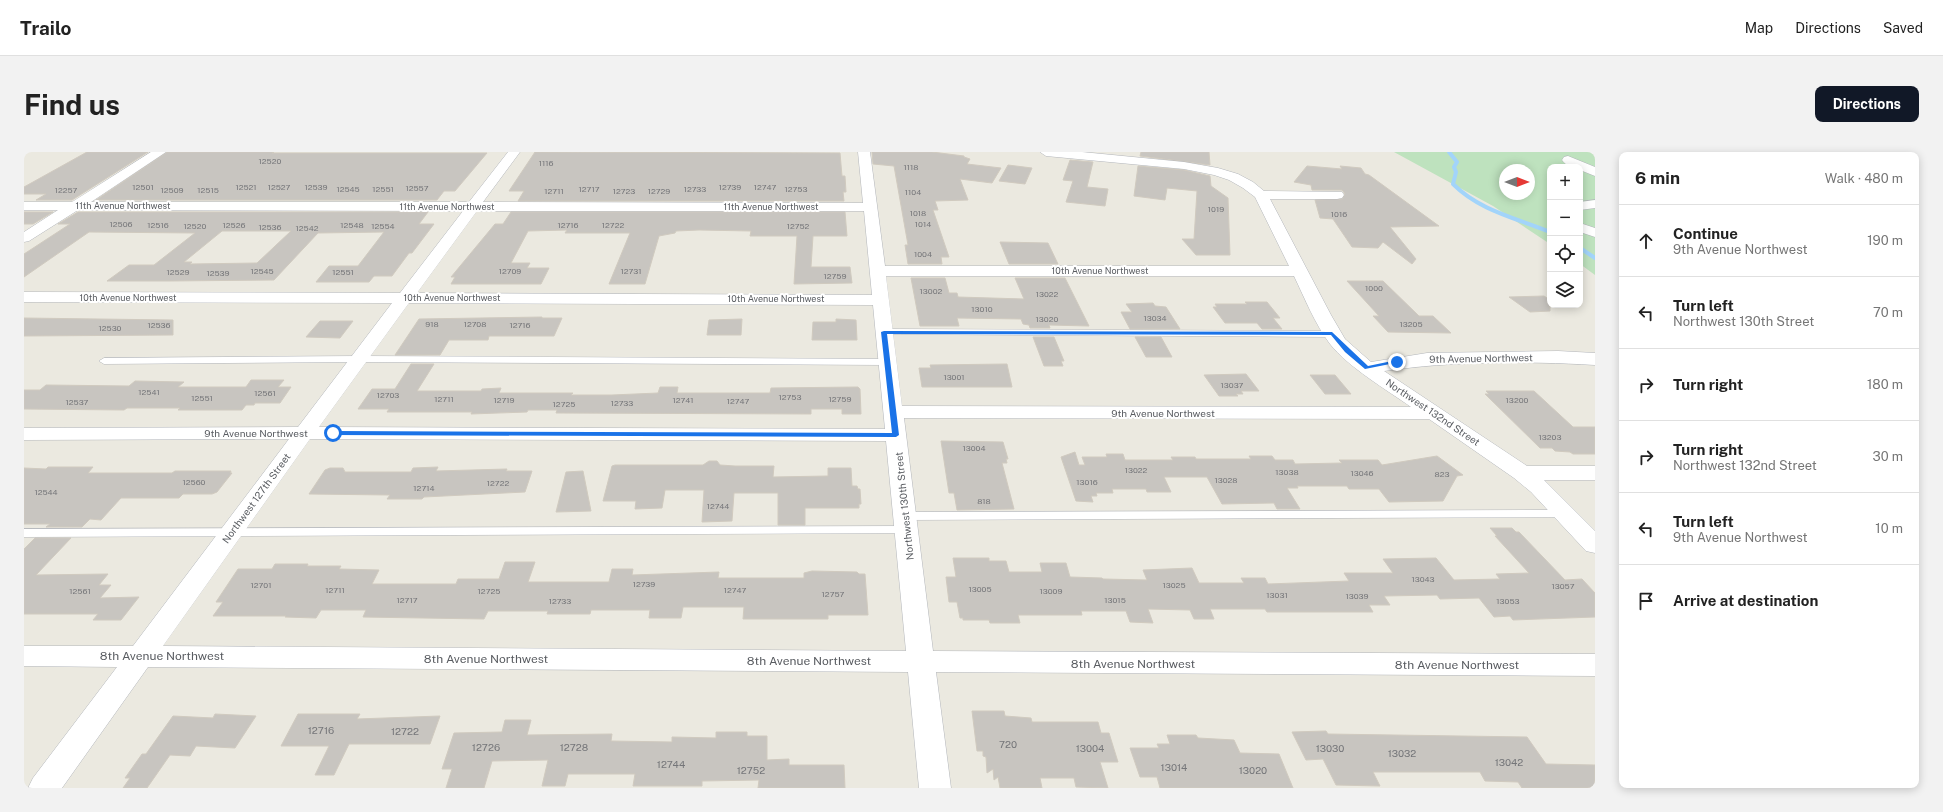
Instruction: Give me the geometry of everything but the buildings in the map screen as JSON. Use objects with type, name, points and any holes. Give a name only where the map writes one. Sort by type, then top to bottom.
[{"type":"street","points":[[24,238],[160,152]]},
{"type":"street","name":"Northwest 127th Street","points":[[44,788],[304,433],[472,206],[514,152]]},
{"type":"street","name":"Northwest 130th Street","points":[[864,152],[935,788]]},
{"type":"street","name":"Northwest 132nd Street","points":[[1046,152],[1181,166],[1219,173],[1242,182],[1261,195],[1332,334],[1347,351],[1367,368],[1522,473],[1595,545]]},
{"type":"street","points":[[1568,160],[1595,172]]},
{"type":"street","points":[[1261,195],[1337,194]]},
{"type":"street","name":"11th Avenue Northwest","points":[[24,206],[870,208]]},
{"type":"street","points":[[1583,228],[1595,233]]},
{"type":"street","name":"10th Avenue Northwest","points":[[877,271],[1300,271]]},
{"type":"street","name":"10th Avenue Northwest","points":[[24,298],[880,300]]},
{"type":"street","name":"9th Avenue Northwest","points":[[1367,368],[1427,359],[1558,357],[1595,359]]},
{"type":"street","name":"9th Avenue Northwest","points":[[893,412],[1434,413]]},
{"type":"street","name":"9th Avenue Northwest","points":[[24,434],[304,433],[896,435]]},
{"type":"street","points":[[1522,473],[1595,473]]},
{"type":"street","name":"8th Avenue Northwest","points":[[24,656],[1595,665]]},
{"type":"lane","points":[[884,332],[1332,334]]},
{"type":"lane","points":[[104,361],[360,359],[888,362]]},
{"type":"lane","points":[[24,533],[231,532],[1564,514]]},
{"type":"green space","points":[[1394,152],[1595,152],[1595,275],[1583,266],[1583,164],[1547,164],[1547,242],[1493,206]]},
{"type":"waterway","points":[[1449,152],[1457,162],[1454,167],[1456,172],[1453,184],[1464,193],[1475,201],[1499,213],[1547,231]]},
{"type":"waterway","points":[[1583,250],[1595,258]]},
{"type":"route","points":[[333,433],[896,435],[884,332],[1332,334],[1347,351],[1367,368],[1397,362]]}]
